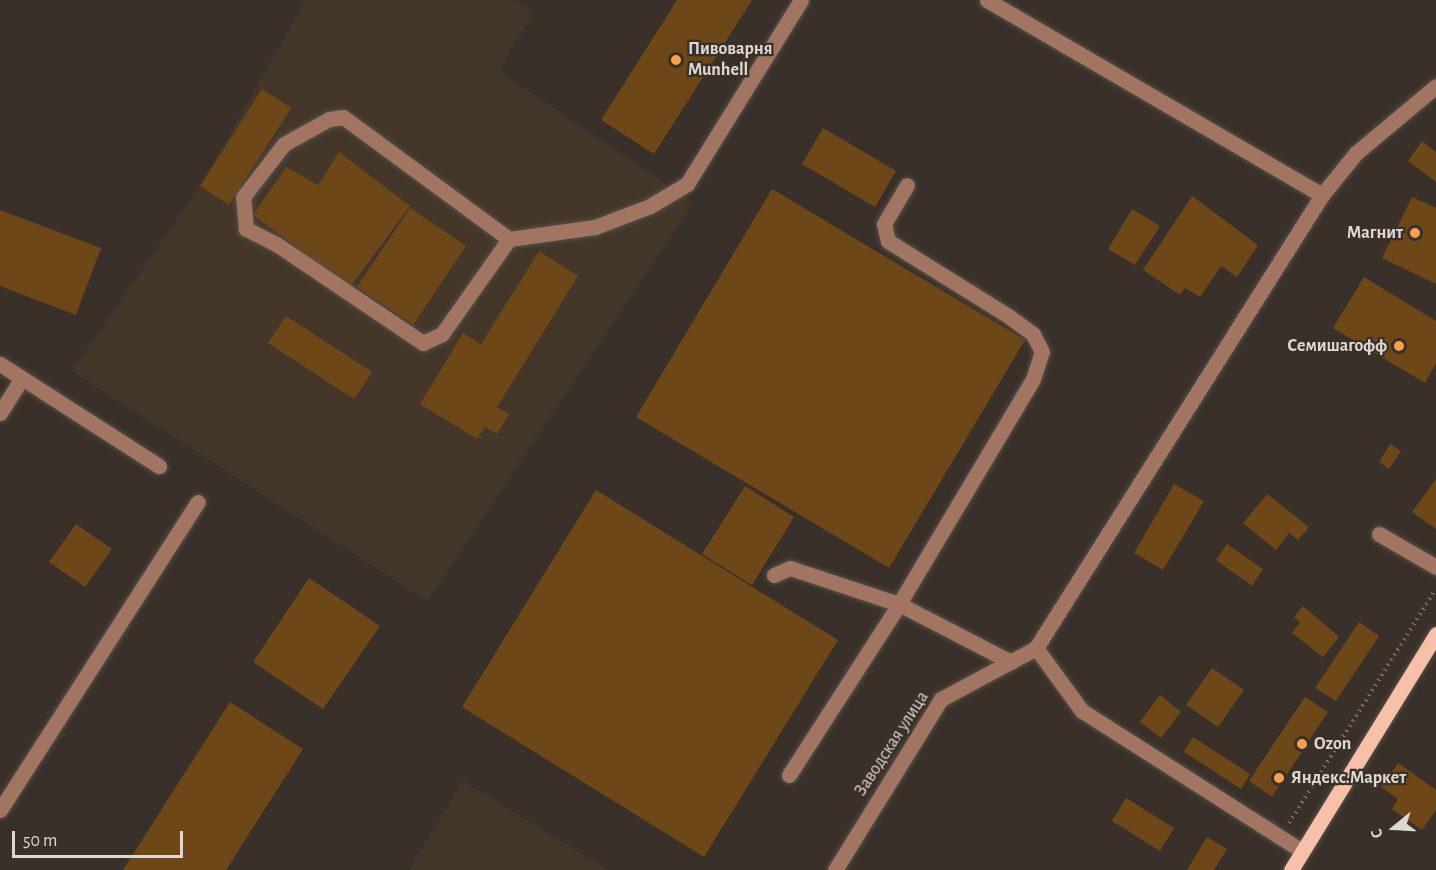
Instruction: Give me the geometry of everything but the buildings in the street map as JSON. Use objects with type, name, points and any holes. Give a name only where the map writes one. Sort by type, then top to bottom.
[{"type":"main road","points":[[1291,870],[1436,634]]},
{"type":"street","points":[[509,238],[442,334],[423,343],[276,244],[246,229],[243,197],[284,144],[329,119],[343,117],[509,238],[595,227],[650,206],[687,184],[801,0]]},
{"type":"street","points":[[987,0],[1322,195]]},
{"type":"street","points":[[1302,851],[1082,711],[1036,648],[1322,195],[1356,153],[1436,86]]},
{"type":"street","points":[[789,775],[898,604],[1033,379],[1042,352],[1033,334],[1010,317],[888,241],[884,224],[907,185]]},
{"type":"street","points":[[0,364],[159,466]]},
{"type":"street","points":[[0,413],[22,378]]},
{"type":"street","points":[[0,810],[198,502]]},
{"type":"street","points":[[1379,534],[1436,567]]},
{"type":"street","points":[[774,575],[790,568],[898,604],[1011,662]]},
{"type":"street","name":"Заводская улица","points":[[835,870],[941,699],[1036,648]]},
{"type":"path","points":[[1280,836],[1436,589]]},
{"type":"shaded area","points":[[306,0],[512,0],[533,12],[499,72],[693,202],[427,601],[72,371],[200,186]]},
{"type":"shaded area","points":[[463,781],[608,870],[409,870]]},
{"type":"place","name":"Пивоварня Munhell","points":[[676,60]]},
{"type":"place","name":"Магнит","points":[[1415,233]]},
{"type":"place","name":"Семишагофф","points":[[1399,346]]},
{"type":"place","name":"Ozon","points":[[1302,744]]},
{"type":"place","name":"Яндекс.Маркет","points":[[1279,778]]}]
